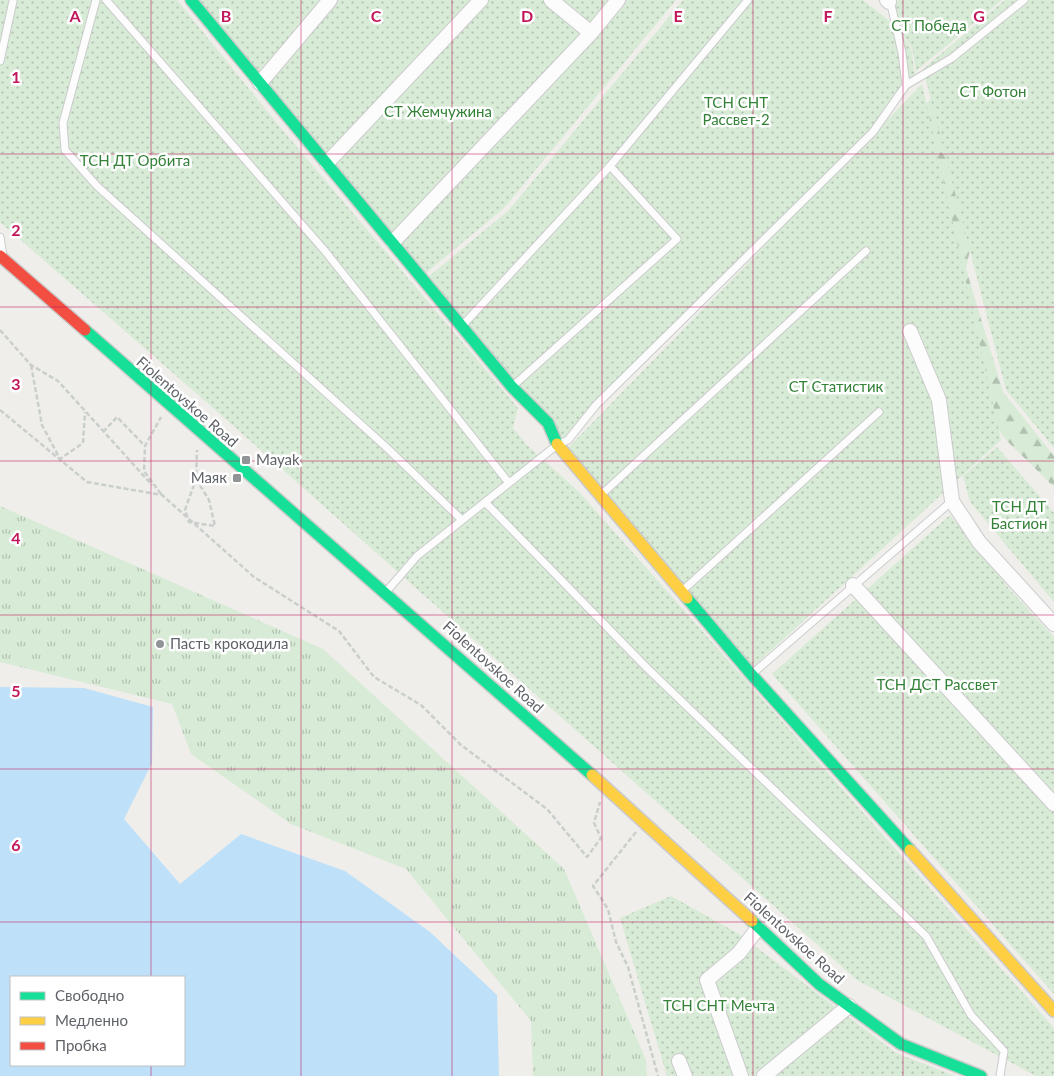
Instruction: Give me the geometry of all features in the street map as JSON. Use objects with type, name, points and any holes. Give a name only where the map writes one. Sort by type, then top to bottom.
[{"type":"street","points":[[191,0],[512,386],[548,423],[557,445],[599,496],[751,674],[1054,1011]]},
{"type":"street","points":[[260,83],[330,0]]},
{"type":"street","points":[[327,163],[481,0]]},
{"type":"street","points":[[551,0],[591,33]]},
{"type":"street","points":[[393,242],[591,33],[618,0]]},
{"type":"street","name":"Fiolentovskoe Road","points":[[2,258],[645,821],[819,984],[901,1044],[981,1076]]},
{"type":"street","points":[[910,331],[939,400],[952,501],[980,542],[1054,624]]},
{"type":"street","points":[[854,585],[1054,804]]},
{"type":"street","points":[[741,1076],[707,980],[739,953],[758,928]]},
{"type":"street","points":[[764,1076],[849,1006]]},
{"type":"street","points":[[679,1061],[685,1076]]},
{"type":"lane","points":[[96,0],[63,123],[65,150],[97,186],[386,447],[462,520]]},
{"type":"lane","points":[[106,0],[324,251],[509,483]]},
{"type":"lane","points":[[462,326],[610,166],[748,0]]},
{"type":"lane","points":[[385,592],[417,556],[557,445],[568,440],[596,405],[873,132],[906,85],[952,58],[1024,0]]},
{"type":"lane","points":[[0,61],[13,1]]},
{"type":"lane","points":[[889,1],[902,52],[906,85]]},
{"type":"lane","points":[[512,386],[677,239],[610,166]]},
{"type":"lane","points":[[0,237],[2,258]]},
{"type":"lane","points":[[599,496],[866,251]]},
{"type":"lane","points":[[681,592],[878,412]]},
{"type":"lane","points":[[751,674],[952,501]]},
{"type":"lane","points":[[485,502],[647,668],[926,936],[971,1015],[1004,1051],[1000,1076]]},
{"type":"path","points":[[0,330],[31,365],[58,381],[84,412],[189,522],[254,577],[338,631],[374,677],[421,705],[461,745],[547,809],[587,857],[600,838],[594,823],[604,786]]},
{"type":"path","points":[[31,365],[42,425],[60,459]]},
{"type":"path","points":[[0,410],[87,482],[162,495]]},
{"type":"path","points":[[60,459],[83,443],[84,412]]},
{"type":"path","points":[[162,415],[145,446],[144,471],[162,495]]},
{"type":"path","points":[[103,432],[116,417],[145,446]]},
{"type":"path","points":[[189,522],[186,510],[196,479],[198,431]]},
{"type":"path","points":[[189,522],[215,526],[209,500],[196,479]]},
{"type":"path","points":[[645,821],[593,886],[608,909],[616,942],[628,967],[658,1076]]},
{"type":"green space","name":"ТСН ДТ Орбита","points":[[0,0],[177,0],[280,127],[518,408],[513,428],[528,446],[579,492],[1054,1028],[1054,1076],[1036,1076],[857,980],[220,414],[0,222]]},
{"type":"green space","name":"СТ Жемчужина","points":[[198,0],[676,0],[504,208],[426,273]]},
{"type":"green space","name":"ТСН СНТ Рассвет-2","points":[[683,0],[863,0],[897,27],[911,49],[916,81],[881,124],[567,440],[559,444],[427,278],[509,210]]},
{"type":"green space","name":"СТ Победа","points":[[898,0],[1002,0],[916,71],[912,48],[892,18]]},
{"type":"green space","name":"СТ Фотон","points":[[1005,0],[1054,0],[1054,448],[1006,390],[923,69]]},
{"type":"green space","points":[[970,64],[986,171],[966,269],[1003,392],[1054,456],[1054,487],[1008,442],[929,340],[917,112]]},
{"type":"green space","name":"СТ Статистик","points":[[922,84],[1001,440],[753,667],[567,449]]},
{"type":"green space","name":"ТСН ДТ Бастион","points":[[997,447],[1054,513],[1054,602],[970,502],[963,476]]},
{"type":"green space","points":[[0,506],[323,649],[564,869],[646,1060],[647,1076],[533,1076],[531,1021],[406,869],[291,824],[191,754],[172,704],[0,662]]},
{"type":"green space","name":"ТСН ДСТ Рассвет","points":[[950,515],[1010,590],[1054,637],[1054,994],[772,674]]},
{"type":"green space","name":"ТСН СНТ Мечта","points":[[671,896],[739,934],[896,1053],[955,1076],[667,1076],[620,918]]},
{"type":"water","points":[[0,687],[84,688],[153,707],[152,763],[124,819],[180,884],[241,834],[345,871],[430,932],[497,995],[499,1076],[0,1076]]},
{"type":"traffic: fast","points":[[191,0],[512,387],[548,423],[557,444]]},
{"type":"traffic: fast","points":[[85,330],[592,775]]},
{"type":"traffic: fast","points":[[687,598],[751,674],[910,850]]},
{"type":"traffic: fast","points":[[752,921],[819,984],[901,1044],[981,1076]]},
{"type":"traffic: slow","points":[[557,444],[687,598]]},
{"type":"traffic: slow","points":[[592,775],[752,921]]},
{"type":"traffic: slow","points":[[910,850],[1054,1011]]},
{"type":"traffic: jam","points":[[0,256],[85,330]]},
{"type":"place","name":"Mayak","points":[[246,460]]},
{"type":"place","name":"Маяк","points":[[237,478]]},
{"type":"place","name":"Пасть крокодила","points":[[160,644]]}]
